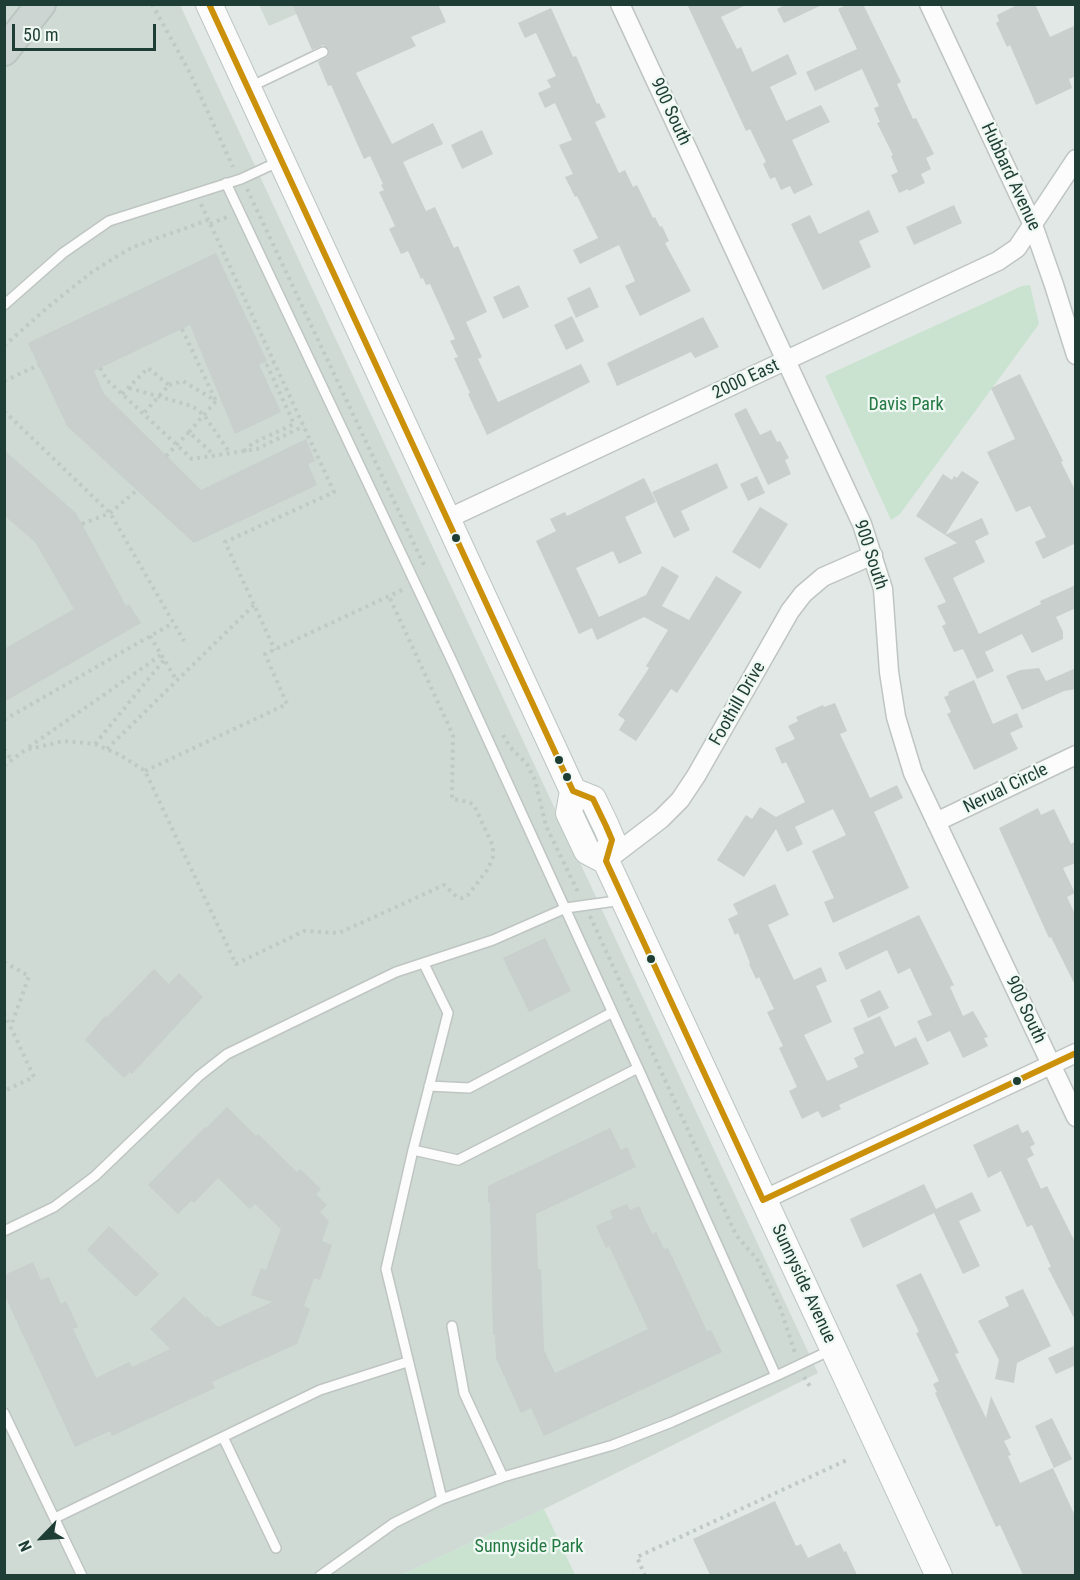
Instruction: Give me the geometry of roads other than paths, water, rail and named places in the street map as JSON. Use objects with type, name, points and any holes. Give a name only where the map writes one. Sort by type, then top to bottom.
[{"type":"main road","points":[[4,51],[41,4]]},
{"type":"main road","name":"Sunnyside Avenue","points":[[209,4],[573,791],[569,813],[587,851],[606,861],[939,1575]]},
{"type":"street","name":"900 South","points":[[620,4],[862,524],[883,589],[889,672],[896,717],[913,773],[1076,1117]]},
{"type":"street","name":"Hubbard Avenue","points":[[929,4],[1033,225],[1076,355]]},
{"type":"street","points":[[1033,225],[1076,159]]},
{"type":"street","name":"2000 East","points":[[447,519],[998,261],[1017,248],[1033,225]]},
{"type":"street","name":"Foothill Drive","points":[[606,861],[661,819],[680,800],[696,777],[790,611],[803,594],[823,577],[873,555]]},
{"type":"street","name":"Nerual Circle","points":[[936,822],[1076,755]]},
{"type":"street","points":[[763,1200],[1076,1053]]},
{"type":"lane","points":[[248,88],[322,52]]},
{"type":"lane","points":[[4,304],[63,253],[109,221],[241,179],[281,160]]},
{"type":"lane","points":[[226,183],[416,583],[566,908],[776,1376]]},
{"type":"lane","points":[[4,1231],[54,1207],[95,1176],[199,1076],[227,1054],[396,972],[493,940],[566,908],[623,900]]},
{"type":"lane","points":[[424,964],[448,1014],[413,1150],[386,1269],[442,1499]]},
{"type":"lane","points":[[429,1086],[469,1088],[612,1013]]},
{"type":"lane","points":[[413,1150],[458,1160],[638,1068]]},
{"type":"lane","points":[[452,1326],[464,1393],[503,1477]]},
{"type":"lane","points":[[320,1575],[394,1523],[442,1499],[503,1477],[613,1446],[672,1422],[833,1349]]},
{"type":"lane","points":[[55,1518],[320,1390],[407,1362]]},
{"type":"lane","points":[[4,1413],[82,1575]]},
{"type":"lane","points":[[223,1437],[276,1548]]},
{"type":"park label","name":"Davis Park","points":[[906,405]]},
{"type":"park label","name":"Sunnyside Park","points":[[529,1547]]}]
